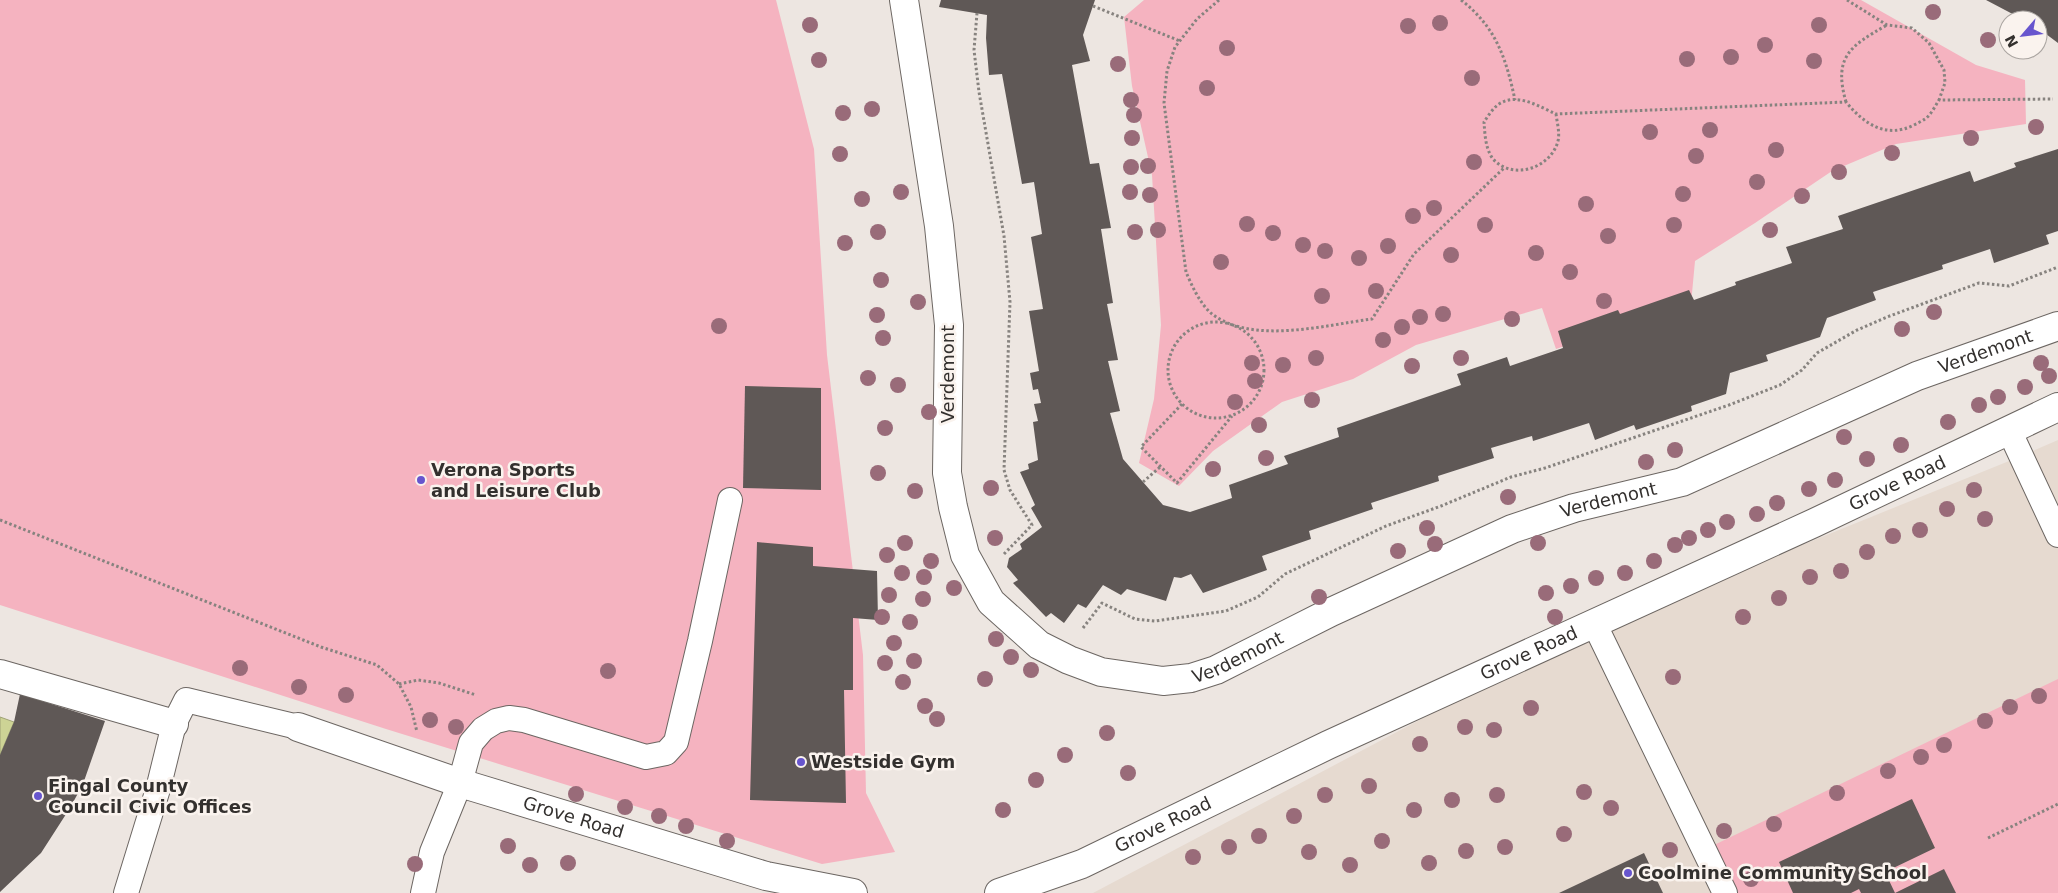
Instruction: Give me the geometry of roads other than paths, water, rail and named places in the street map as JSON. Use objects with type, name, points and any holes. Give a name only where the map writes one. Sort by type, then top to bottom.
[{"type":"street","name":"Verdemont","points":[[904,0],[939,226],[949,325],[947,473],[965,555],[991,602],[1039,645],[1069,660],[1101,672],[1163,681],[1191,678],[1216,670],[1332,612],[1512,529],[1574,508],[1682,482],[1917,376],[2058,326]]},
{"type":"street","name":"Grove Road","points":[[999,893],[1082,864],[1328,745],[1814,523],[2058,407]]},
{"type":"street","points":[[0,674],[174,724]]},
{"type":"street","name":"Grove Road","points":[[298,728],[460,783],[766,876],[852,893]]},
{"type":"lane","points":[[2009,430],[2058,535]]},
{"type":"lane","points":[[423,893],[432,852],[460,783],[471,743],[484,729],[496,721],[509,718],[524,720],[646,757],[666,753],[676,742],[730,500]]},
{"type":"lane","points":[[1594,623],[1725,893]]},
{"type":"lane","points":[[126,893],[158,789],[174,724],[186,700],[298,728]]},
{"type":"place","name":"Verona Sports and Leisure Club","points":[[421,480]]},
{"type":"place","name":"Westside Gym","points":[[801,762]]},
{"type":"place","name":"Fingal County Council Civic Offices","points":[[38,796]]},
{"type":"place","name":"Coolmine Community School","points":[[1628,873]]}]
